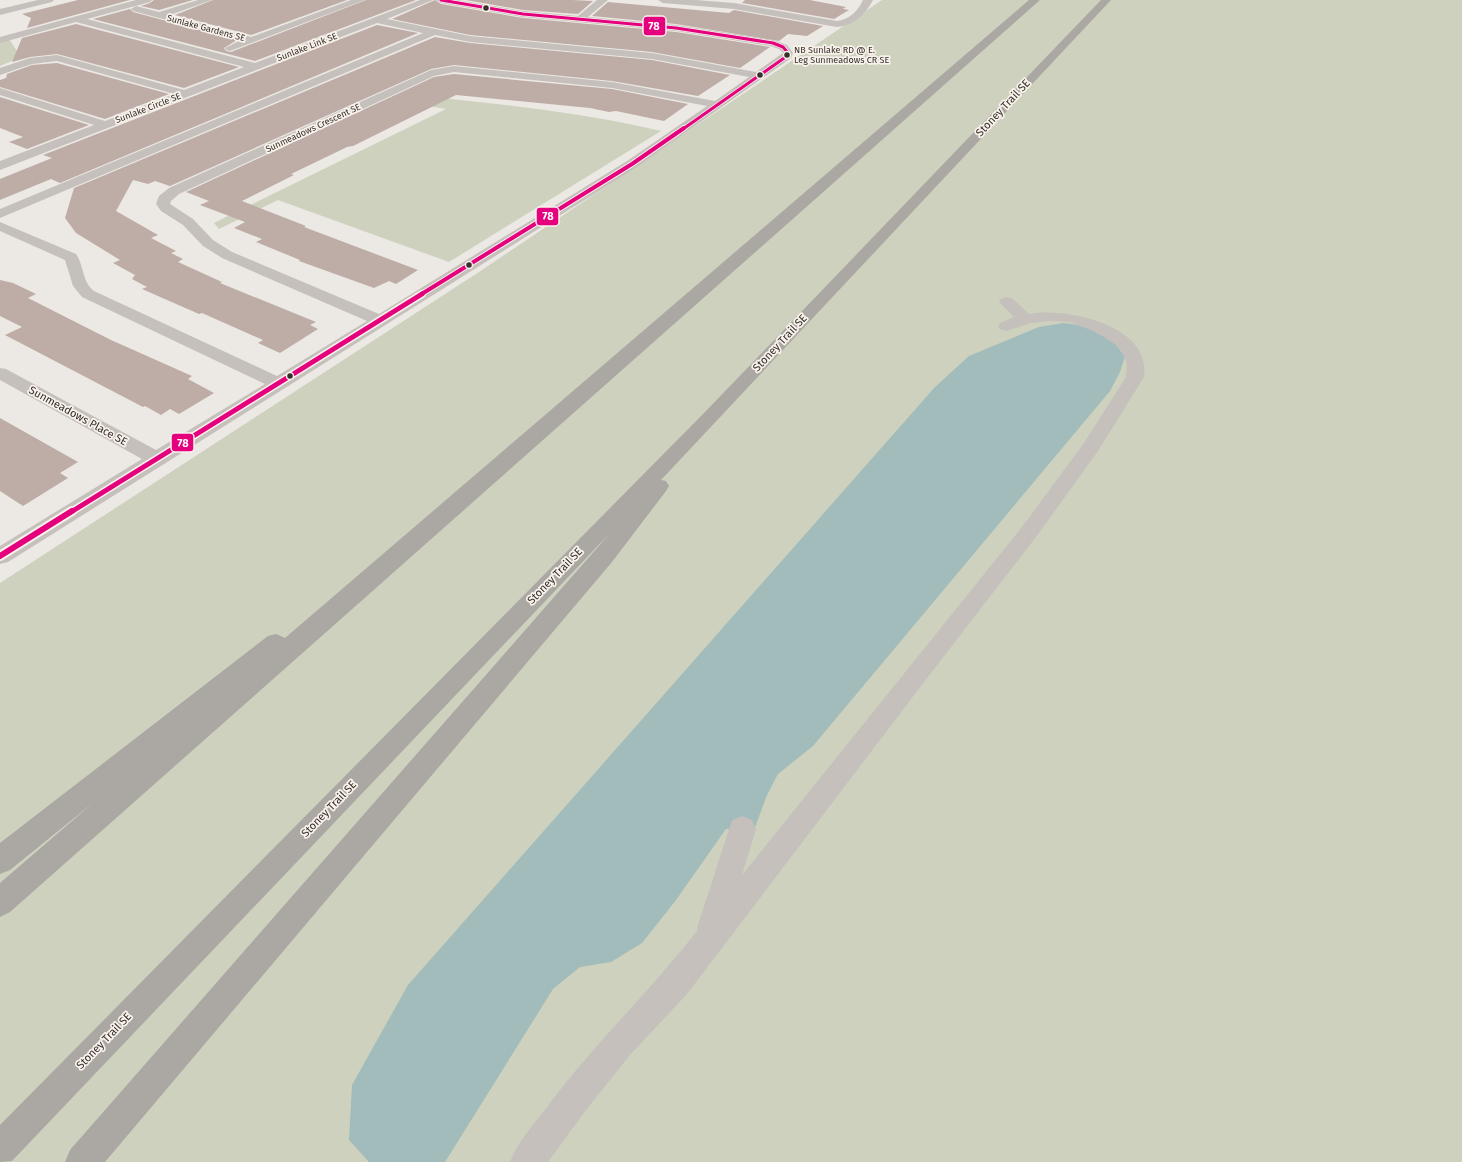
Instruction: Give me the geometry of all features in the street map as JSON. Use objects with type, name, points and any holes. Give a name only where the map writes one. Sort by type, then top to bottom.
[{"type":"highway","points":[[0,902],[1011,22],[1034,0]]},
{"type":"highway","name":"Stoney Trail SE","points":[[0,1149],[712,415],[1104,3]]},
{"type":"highway","points":[[82,1162],[604,556],[647,503],[712,415]]},
{"type":"highway","points":[[0,860],[254,660],[403,550]]},
{"type":"street","points":[[0,6],[27,0]]},
{"type":"street","points":[[0,12],[49,0]]},
{"type":"street","points":[[0,40],[147,0]]},
{"type":"street","name":"Sunlake Gardens SE","points":[[161,15],[207,0]]},
{"type":"street","name":"Sunlake Gardens SE","points":[[230,48],[360,0]]},
{"type":"street","name":"Sunlake Link SE","points":[[185,94],[428,0]]},
{"type":"street","points":[[3,549],[157,459],[632,164],[787,56],[787,50],[773,43],[702,31],[516,13],[441,0]]},
{"type":"street","points":[[579,20],[603,0]]},
{"type":"street","points":[[663,0],[734,6],[842,24],[863,10],[867,0],[859,0]]},
{"type":"street","points":[[326,2],[341,7]]},
{"type":"street","name":"Sunlake Gardens SE","points":[[136,9],[251,40]]},
{"type":"street","points":[[74,19],[256,67]]},
{"type":"street","points":[[376,20],[433,32],[522,45],[652,56],[759,76]]},
{"type":"street","points":[[0,214],[433,32]]},
{"type":"street","name":"Sunlake Circle SE","points":[[0,72],[30,62],[57,58],[185,94]]},
{"type":"street","name":"Sunmeadows Crescent SE","points":[[380,320],[227,255],[208,243],[188,222],[166,208],[163,204],[164,199],[182,187],[431,73],[441,70],[612,85],[672,95],[717,105]]},
{"type":"street","points":[[0,92],[105,125]]},
{"type":"street","name":"Sunlake Circle SE","points":[[3,163],[185,94]]},
{"type":"street","points":[[0,226],[70,257],[74,262],[78,285],[81,290],[278,384]]},
{"type":"street","points":[[527,1162],[574,1098],[619,1044],[676,983],[708,943],[1073,473],[1108,421],[1135,376],[1137,369],[1133,356],[1121,342],[1103,329],[1080,320],[1056,316],[1016,322],[1008,302]]},
{"type":"street","name":"Sunmeadows Place SE","points":[[0,372],[157,459]]},
{"type":"street","points":[[708,943],[742,829]]},
{"type":"green space","points":[[882,0],[1462,0],[1462,1162],[0,1162],[0,583],[479,272]]},
{"type":"green space","points":[[9,39],[21,57],[0,66],[0,42]]},
{"type":"green space","points":[[402,94],[500,104],[565,113],[661,131],[449,262],[278,200],[219,229],[214,223],[446,109],[391,99]]},
{"type":"water","points":[[1063,323],[1085,326],[1112,340],[1125,356],[1120,372],[1110,391],[813,746],[778,774],[767,795],[754,830],[726,829],[676,900],[642,943],[611,962],[580,967],[553,989],[445,1162],[369,1162],[349,1140],[352,1085],[408,985],[935,387],[969,356],[1039,327]]},
{"type":"building","points":[[78,0],[130,0],[27,28],[31,18],[22,14]]},
{"type":"building","points":[[154,0],[193,0],[159,10],[141,6]]},
{"type":"building","points":[[213,0],[347,0],[251,35],[175,15]]},
{"type":"building","points":[[366,0],[416,0],[255,61],[93,19],[130,9],[133,12],[237,40],[224,48],[226,51],[231,52]]},
{"type":"building","points":[[435,0],[441,4],[523,18],[676,32],[770,47],[740,68],[652,52],[470,35],[392,19]]},
{"type":"building","points":[[466,0],[593,1],[578,14],[523,10]]},
{"type":"building","points":[[745,0],[810,0],[846,7],[843,9],[849,10],[834,19],[742,3]]},
{"type":"building","points":[[608,2],[729,13],[734,10],[823,26],[807,36],[788,34],[779,41],[676,24],[592,16]]},
{"type":"building","points":[[76,24],[239,67],[184,88],[57,54],[30,57],[12,62],[22,38]]},
{"type":"building","points":[[377,25],[418,33],[60,183],[51,179],[0,200],[0,179],[52,158],[43,155]]},
{"type":"building","points":[[435,37],[470,43],[652,60],[730,75],[698,96],[612,81],[454,65],[431,69],[170,186],[155,181],[148,184],[133,180],[116,211],[158,235],[151,238],[176,251],[171,253],[183,259],[178,262],[222,282],[220,283],[316,322],[310,325],[318,329],[280,353],[258,343],[263,340],[142,289],[147,287],[132,279],[135,275],[113,263],[120,260],[76,233],[65,218],[74,188]]},
{"type":"building","points":[[57,63],[169,94],[105,119],[0,87],[0,80],[6,78],[7,74],[32,65]]},
{"type":"building","points":[[454,74],[612,89],[688,104],[664,121],[616,111],[609,112],[590,108],[456,95],[353,146],[347,147],[291,174],[294,175],[242,201],[306,226],[304,227],[418,270],[396,284],[389,281],[374,288],[299,261],[300,260],[256,242],[262,239],[234,228],[245,222],[200,205],[209,201],[186,192],[434,77]]},
{"type":"building","points":[[0,97],[89,125],[27,149],[9,142],[23,137],[0,128]]},
{"type":"building","points":[[0,280],[13,283],[36,294],[28,298],[111,340],[192,376],[188,379],[214,393],[179,414],[170,409],[161,415],[5,335],[22,327],[0,316]]},
{"type":"building","points":[[0,418],[78,462],[60,473],[68,478],[23,506],[0,491]]},
{"type":"transit line","name":"78","points":[[0,556],[632,164],[787,56],[788,53],[783,47],[773,43],[676,28],[523,14],[441,0]]},
{"type":"place","name":"NB Sunlake RD @ E. Leg Sunmeadows CR SE","points":[[787,55]]}]
